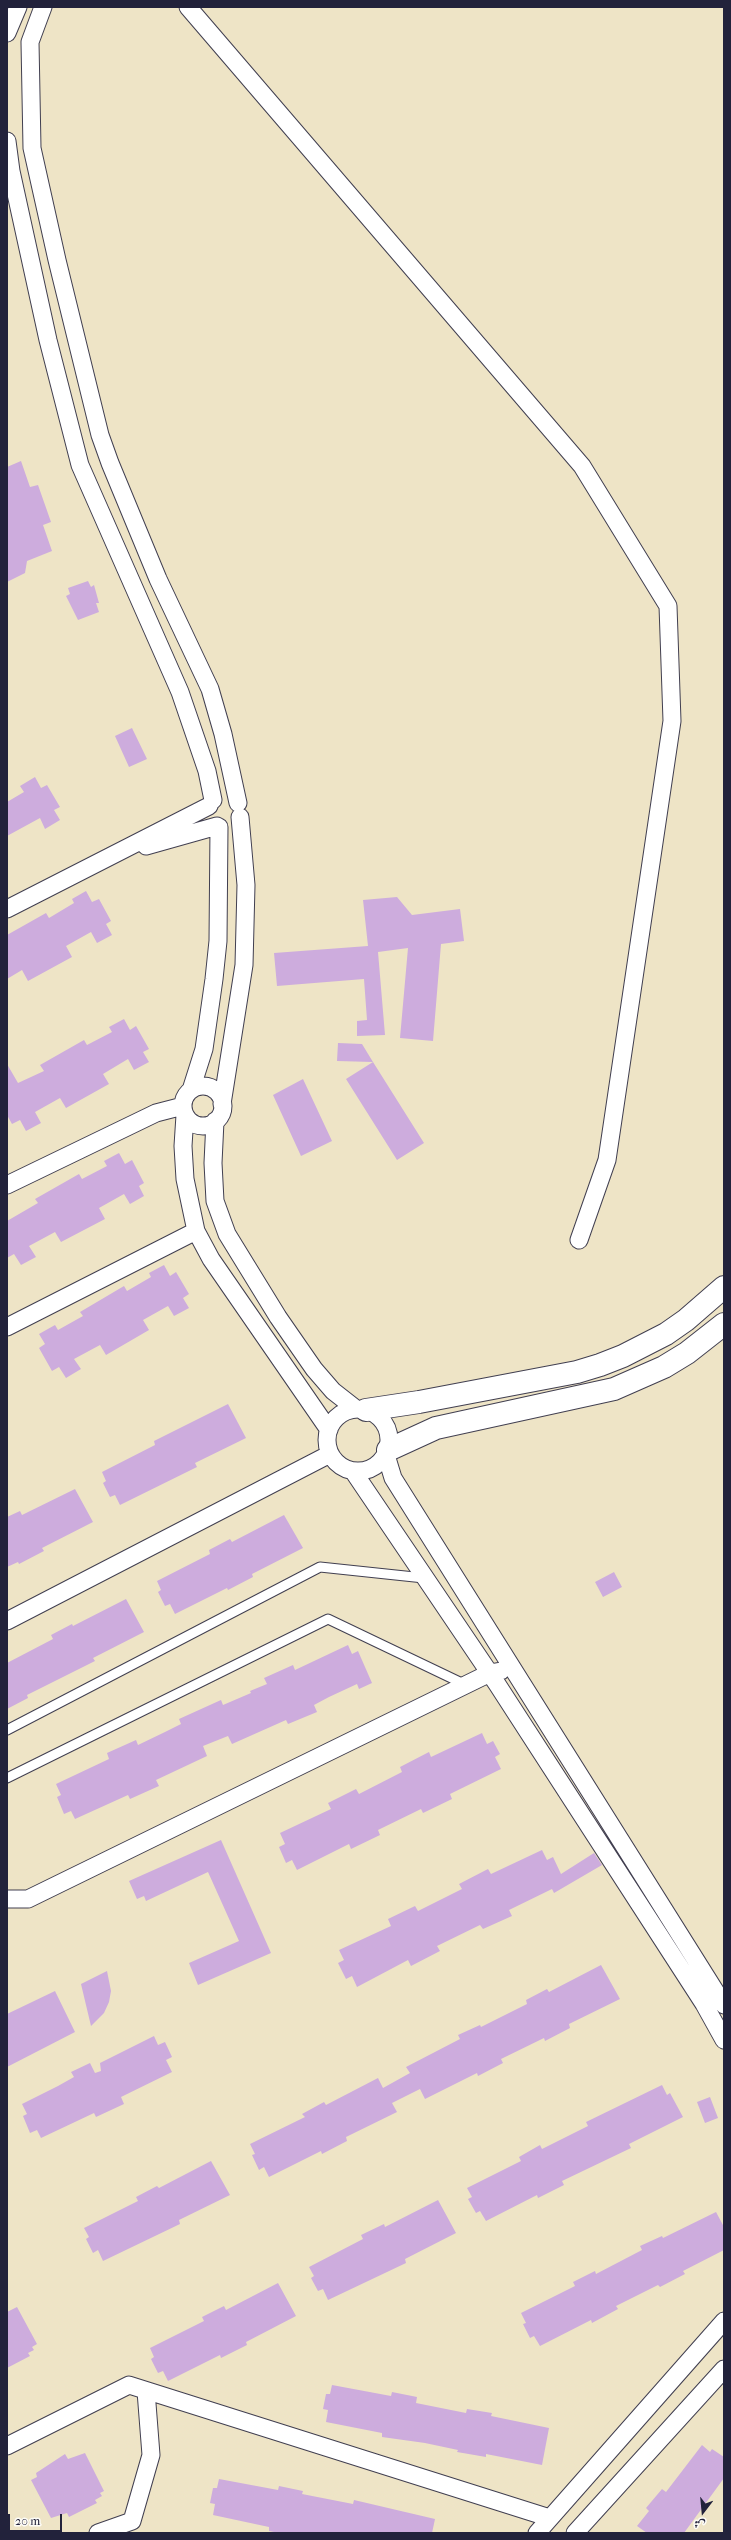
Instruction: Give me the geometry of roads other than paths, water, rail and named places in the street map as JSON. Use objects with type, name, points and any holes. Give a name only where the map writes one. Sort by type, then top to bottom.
[{"type":"main road","points":[[361,1410],[434,1400],[577,1372],[600,1365],[623,1356],[666,1334],[686,1320],[724,1287]]},
{"type":"main road","points":[[387,1453],[436,1428],[588,1396],[640,1379],[687,1353],[724,1324]]},
{"type":"street","points":[[18,7],[7,33],[30,42]]},
{"type":"street","points":[[43,7],[30,42],[32,148],[100,435],[158,579],[210,689],[223,734],[239,810],[246,885],[244,965],[222,1111],[215,1121],[213,1164],[215,1200],[227,1234],[278,1317],[314,1369],[333,1391],[361,1410],[376,1414],[388,1430],[390,1440],[387,1453],[393,1478],[724,2005]]},
{"type":"street","points":[[188,7],[582,466],[668,606],[672,721],[607,1160],[579,1240]]},
{"type":"street","points":[[7,141],[11,171],[48,340],[80,465],[180,692],[207,771],[212,803],[211,820],[218,827],[218,941],[204,1049],[191,1090]]},
{"type":"street","points":[[7,909],[117,854],[226,796],[239,810]]},
{"type":"street","points":[[117,854],[218,827],[234,825],[239,810]]},
{"type":"street","points":[[222,1104],[221,1098],[214,1089],[202,1086],[191,1090],[186,1094],[184,1111],[185,1179],[196,1231],[212,1259],[329,1430]]},
{"type":"street","points":[[7,1185],[156,1112],[184,1111],[199,1125],[215,1121]]},
{"type":"street","points":[[7,1327],[196,1231]]},
{"type":"street","points":[[361,1410],[344,1412],[335,1420],[329,1430],[327,1442],[330,1454],[336,1462],[353,1471],[424,1578],[490,1673],[704,2004],[724,2040]]},
{"type":"street","points":[[353,1471],[372,1468],[387,1453]]},
{"type":"street","points":[[7,1621],[330,1454]]},
{"type":"street","points":[[7,1899],[28,1899],[490,1673],[513,1669]]},
{"type":"street","points":[[537,2533],[724,2321]]},
{"type":"street","points":[[575,2533],[724,2369]]},
{"type":"street","points":[[7,2446],[129,2385],[550,2518]]},
{"type":"street","points":[[98,2533],[132,2521],[151,2455],[146,2391]]},
{"type":"lane","points":[[7,1730],[320,1568],[424,1578]]},
{"type":"lane","points":[[7,1778],[328,1619],[466,1685]]}]
